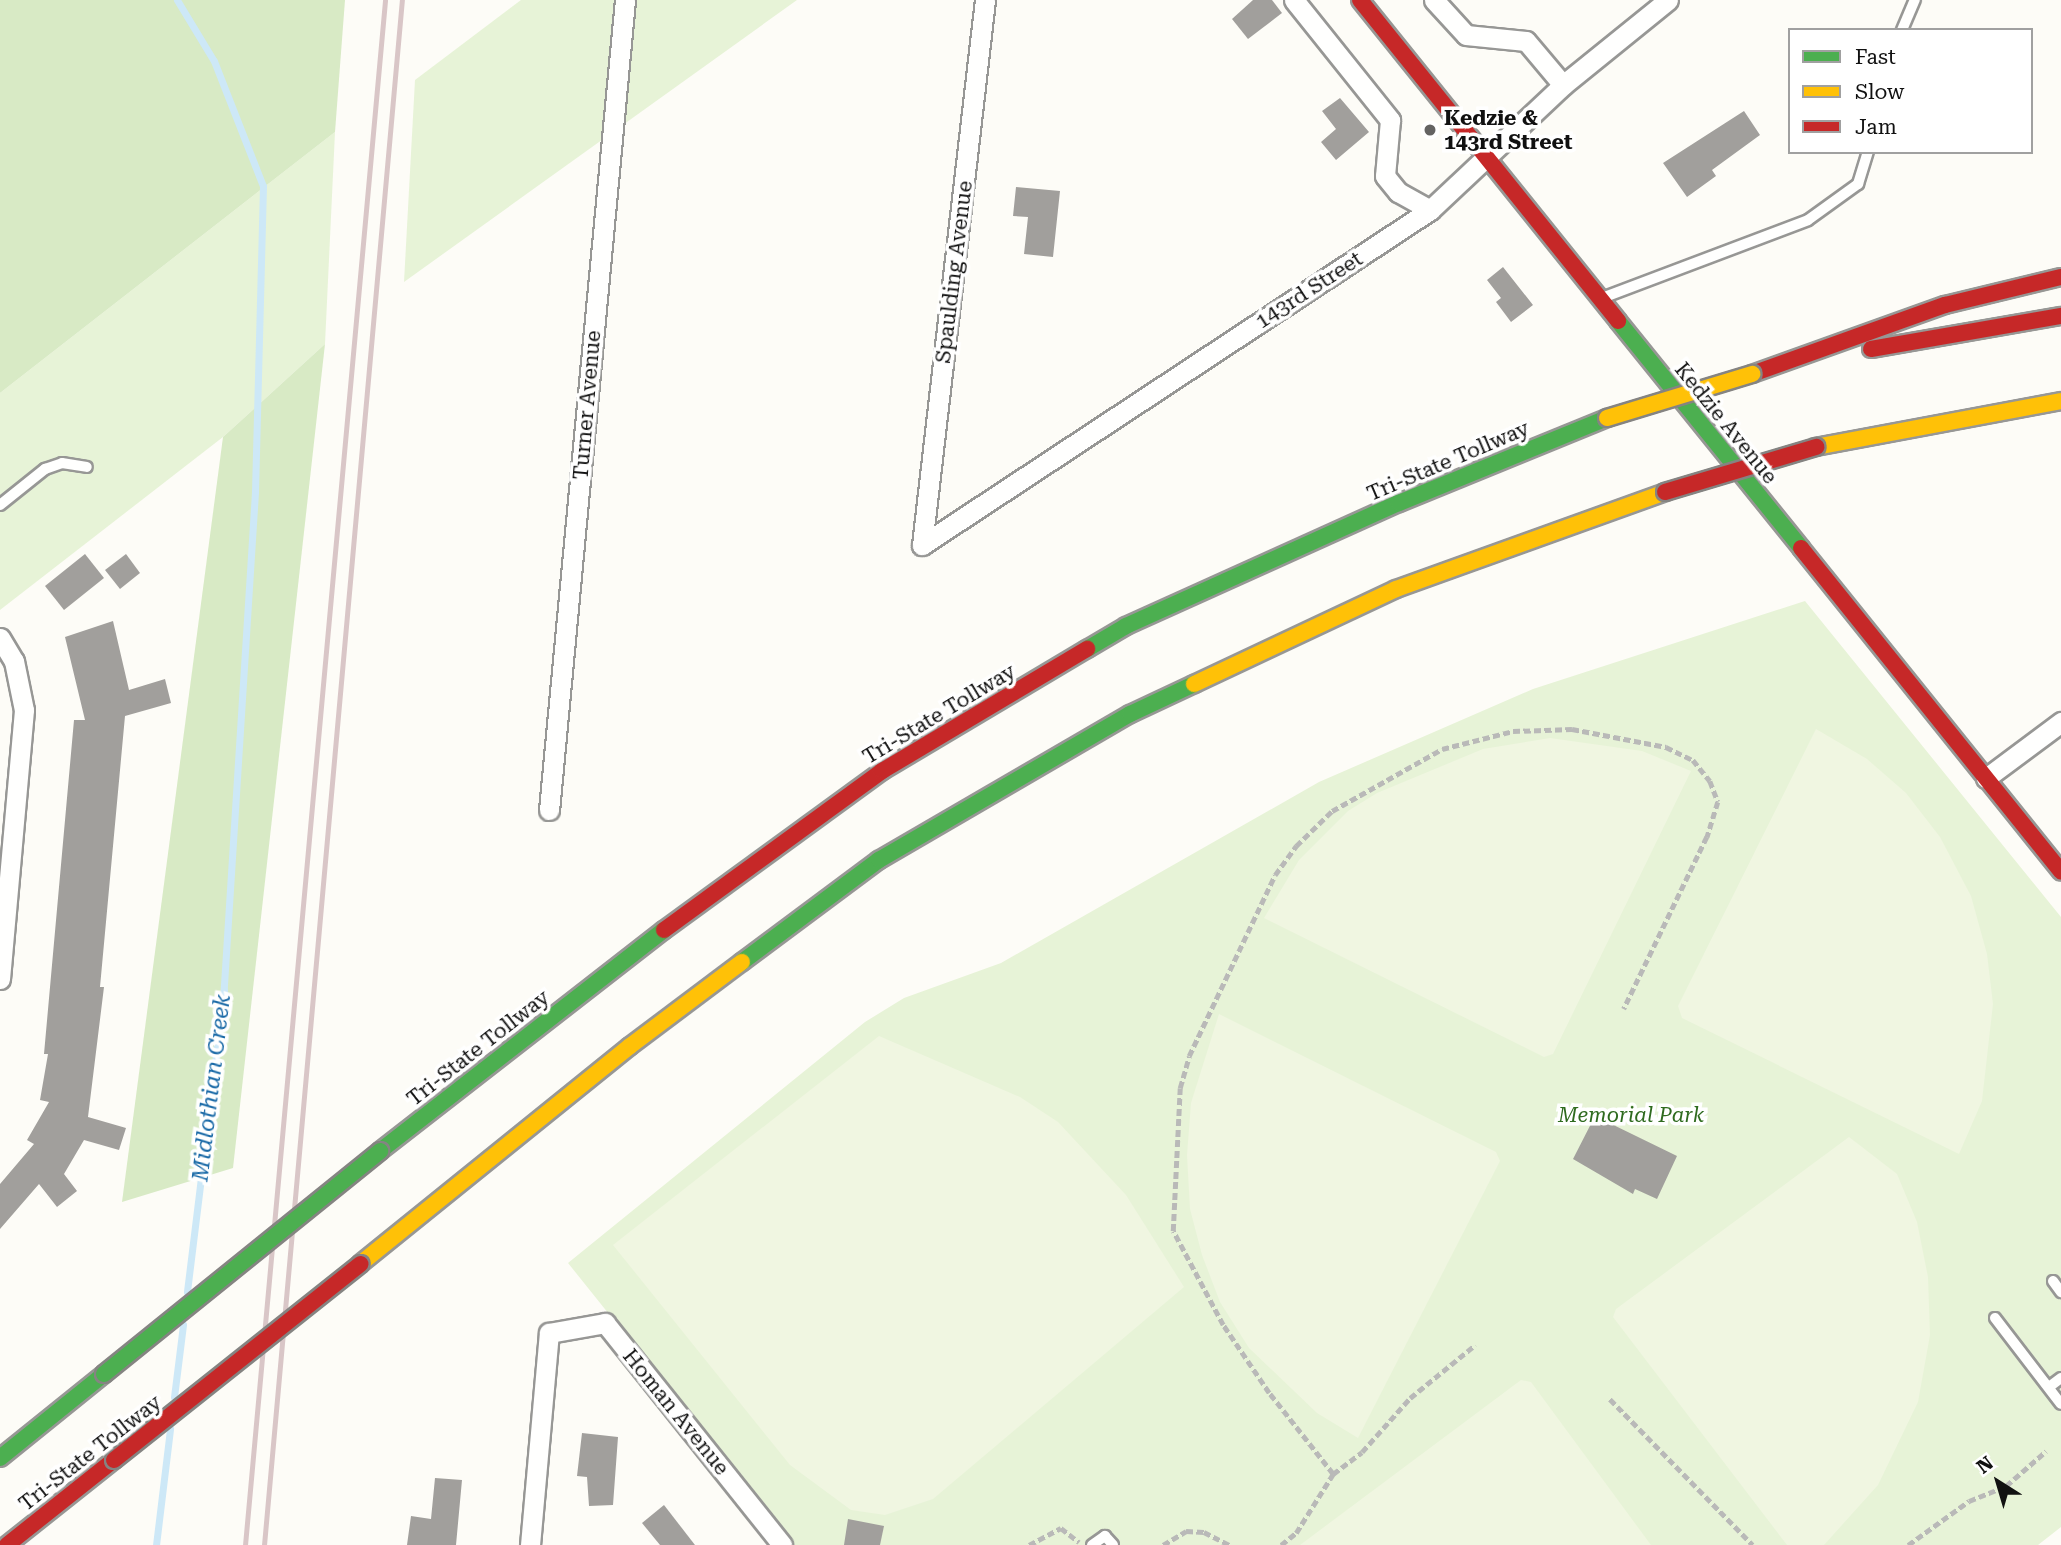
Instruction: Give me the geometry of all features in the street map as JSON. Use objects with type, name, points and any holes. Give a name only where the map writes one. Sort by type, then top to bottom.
[{"type":"main road","name":"Kedzie Avenue","points":[[1360,0],[1486,161],[2061,871]]},
{"type":"main road","points":[[1752,374],[1945,305],[2061,277]]},
{"type":"main road","name":"Tri-State Tollway","points":[[0,1458],[380,1151],[609,971],[894,764],[1126,626],[1399,503],[1607,418],[1752,374],[2061,316]]},
{"type":"main road","name":"Tri-State Tollway","points":[[7,1545],[630,1046],[879,860],[1130,714],[1396,589],[1665,492],[1816,447],[2061,401]]},
{"type":"street","name":"Turner Avenue","points":[[549,810],[625,0]]},
{"type":"street","name":"Spaulding Avenue","points":[[922,545],[985,0]]},
{"type":"street","points":[[1294,0],[1390,120],[1385,176],[1398,192],[1430,210]]},
{"type":"street","points":[[1434,0],[1466,35],[1526,41],[1563,85]]},
{"type":"street","name":"143rd Street","points":[[922,545],[1430,210],[1486,161],[1563,85],[1668,0]]},
{"type":"street","points":[[0,638],[18,673],[24,710],[4,900],[0,979]]},
{"type":"street","points":[[1986,778],[2061,722]]},
{"type":"street","name":"Homan Avenue","points":[[530,1545],[549,1332],[605,1323],[782,1545]]},
{"type":"lane","points":[[1903,28],[1915,0]]},
{"type":"lane","points":[[1598,299],[1808,220],[1858,184],[1867,154]]},
{"type":"lane","points":[[0,505],[45,469],[62,463],[87,467]]},
{"type":"lane","points":[[2053,1281],[2061,1292]]},
{"type":"lane","points":[[1995,1318],[2061,1404]]},
{"type":"lane","points":[[2049,1387],[2061,1378]]},
{"type":"lane","points":[[1092,1545],[1105,1536],[1112,1545]]},
{"type":"path","points":[[1333,1474],[1285,1415],[1223,1325],[1173,1231],[1183,1077],[1216,995],[1275,875],[1296,846],[1332,811],[1442,749],[1513,731],[1572,729],[1666,747],[1693,760],[1710,781],[1718,802],[1707,837],[1624,1009]]},
{"type":"path","points":[[1281,1545],[1296,1533],[1333,1474],[1362,1452],[1410,1398],[1475,1345]]},
{"type":"path","points":[[1610,1399],[1753,1545]]},
{"type":"path","points":[[1908,1545],[1969,1501],[2006,1486],[2046,1451]]},
{"type":"path","points":[[1029,1545],[1061,1528],[1082,1545]]},
{"type":"path","points":[[1163,1545],[1186,1531],[1205,1532],[1230,1545]]},
{"type":"green space","points":[[0,0],[345,0],[335,132],[0,393]]},
{"type":"green space","points":[[521,0],[797,0],[404,282],[415,80]]},
{"type":"green space","points":[[335,132],[325,344],[223,437],[0,610],[0,393]]},
{"type":"green space","points":[[325,344],[233,1168],[122,1202],[223,437]]},
{"type":"green space","name":"Memorial Park","points":[[1805,601],[2061,917],[2061,1527],[2038,1545],[794,1545],[568,1263],[865,1022],[904,998],[1001,963],[1319,782],[1533,689]]},
{"type":"green space","points":[[1816,729],[1867,759],[1906,793],[1940,837],[1971,896],[1987,954],[1993,1004],[1982,1101],[1959,1154],[1682,1018],[1678,1006]]},
{"type":"green space","points":[[1550,738],[1642,751],[1691,771],[1553,1054],[1544,1057],[1264,918],[1299,860],[1348,811],[1377,793],[1483,749]]},
{"type":"green space","points":[[1219,1014],[1496,1152],[1500,1161],[1358,1438],[1317,1413],[1249,1348],[1220,1302],[1202,1255],[1190,1209],[1187,1155],[1191,1103]]},
{"type":"green space","points":[[879,1036],[1020,1097],[1058,1122],[1126,1195],[1184,1287],[933,1499],[885,1515],[851,1510],[790,1465],[613,1245]]},
{"type":"green space","points":[[1849,1137],[1897,1174],[1917,1222],[1928,1277],[1930,1335],[1918,1402],[1878,1485],[1824,1545],[1787,1545],[1613,1317],[1616,1309]]},
{"type":"green space","points":[[1521,1380],[1531,1382],[1651,1545],[1300,1545]]},
{"type":"building","points":[[1253,0],[1272,0],[1282,13],[1248,39],[1232,19]]},
{"type":"building","points":[[1340,98],[1369,132],[1336,160],[1321,142],[1336,129],[1322,111]]},
{"type":"building","points":[[1744,111],[1760,135],[1712,170],[1716,176],[1687,197],[1663,163]]},
{"type":"building","points":[[1016,187],[1060,191],[1053,257],[1024,254],[1028,217],[1013,216]]},
{"type":"building","points":[[1503,267],[1533,305],[1511,322],[1496,302],[1501,298],[1487,280]]},
{"type":"building","points":[[85,554],[104,578],[64,610],[45,586]]},
{"type":"building","points":[[126,554],[140,573],[120,589],[105,570]]},
{"type":"building","points":[[113,621],[129,690],[165,679],[171,703],[125,716],[100,987],[104,987],[88,1117],[126,1128],[119,1150],[84,1140],[64,1174],[77,1191],[57,1207],[39,1184],[0,1229],[0,1184],[34,1144],[27,1140],[49,1102],[40,1100],[48,1054],[44,1054],[74,720],[85,720],[65,637]]},
{"type":"building","points":[[1595,1116],[1677,1156],[1657,1199],[1635,1189],[1633,1194],[1573,1159]]},
{"type":"building","points":[[582,1433],[618,1437],[613,1505],[589,1506],[587,1477],[577,1476]]},
{"type":"building","points":[[435,1478],[462,1480],[456,1545],[407,1545],[411,1516],[431,1519]]},
{"type":"building","points":[[664,1505],[695,1545],[660,1545],[642,1523]]},
{"type":"building","points":[[848,1519],[884,1526],[880,1545],[844,1545]]},
{"type":"waterway","name":"Midlothian Creek","points":[[177,0],[214,61],[263,186],[255,492],[224,990],[187,1292]]},
{"type":"waterway","name":"Midlothian Creek","points":[[174,1397],[183,1325]]},
{"type":"waterway","name":"Midlothian Creek","points":[[156,1545],[170,1429]]},
{"type":"railway","points":[[245,1545],[385,0]]},
{"type":"railway","points":[[264,1545],[402,0]]},
{"type":"traffic: fast","points":[[1618,321],[1801,548]]},
{"type":"traffic: fast","points":[[1087,649],[1126,626],[1399,503],[1607,418]]},
{"type":"traffic: fast","points":[[742,962],[879,860],[1130,714],[1194,684]]},
{"type":"traffic: fast","points":[[380,1151],[664,930]]},
{"type":"traffic: fast","points":[[104,1374],[380,1151]]},
{"type":"traffic: fast","points":[[0,1458],[104,1374]]},
{"type":"traffic: slow","points":[[1607,418],[1752,374]]},
{"type":"traffic: slow","points":[[1816,447],[2061,401]]},
{"type":"traffic: slow","points":[[1194,684],[1396,589],[1665,492]]},
{"type":"traffic: slow","points":[[360,1264],[630,1046],[742,962]]},
{"type":"traffic: jam","points":[[1360,0],[1618,321]]},
{"type":"traffic: jam","points":[[1752,374],[1945,305],[2061,277]]},
{"type":"traffic: jam","points":[[1871,349],[2061,316]]},
{"type":"traffic: jam","points":[[1665,492],[1816,447]]},
{"type":"traffic: jam","points":[[1801,548],[2061,871]]},
{"type":"traffic: jam","points":[[664,930],[882,771],[1087,649]]},
{"type":"traffic: jam","points":[[114,1460],[360,1264]]},
{"type":"traffic: jam","points":[[7,1545],[114,1460]]},
{"type":"place","name":"Kedzie & 143rd Street","points":[[1430,130]]}]
